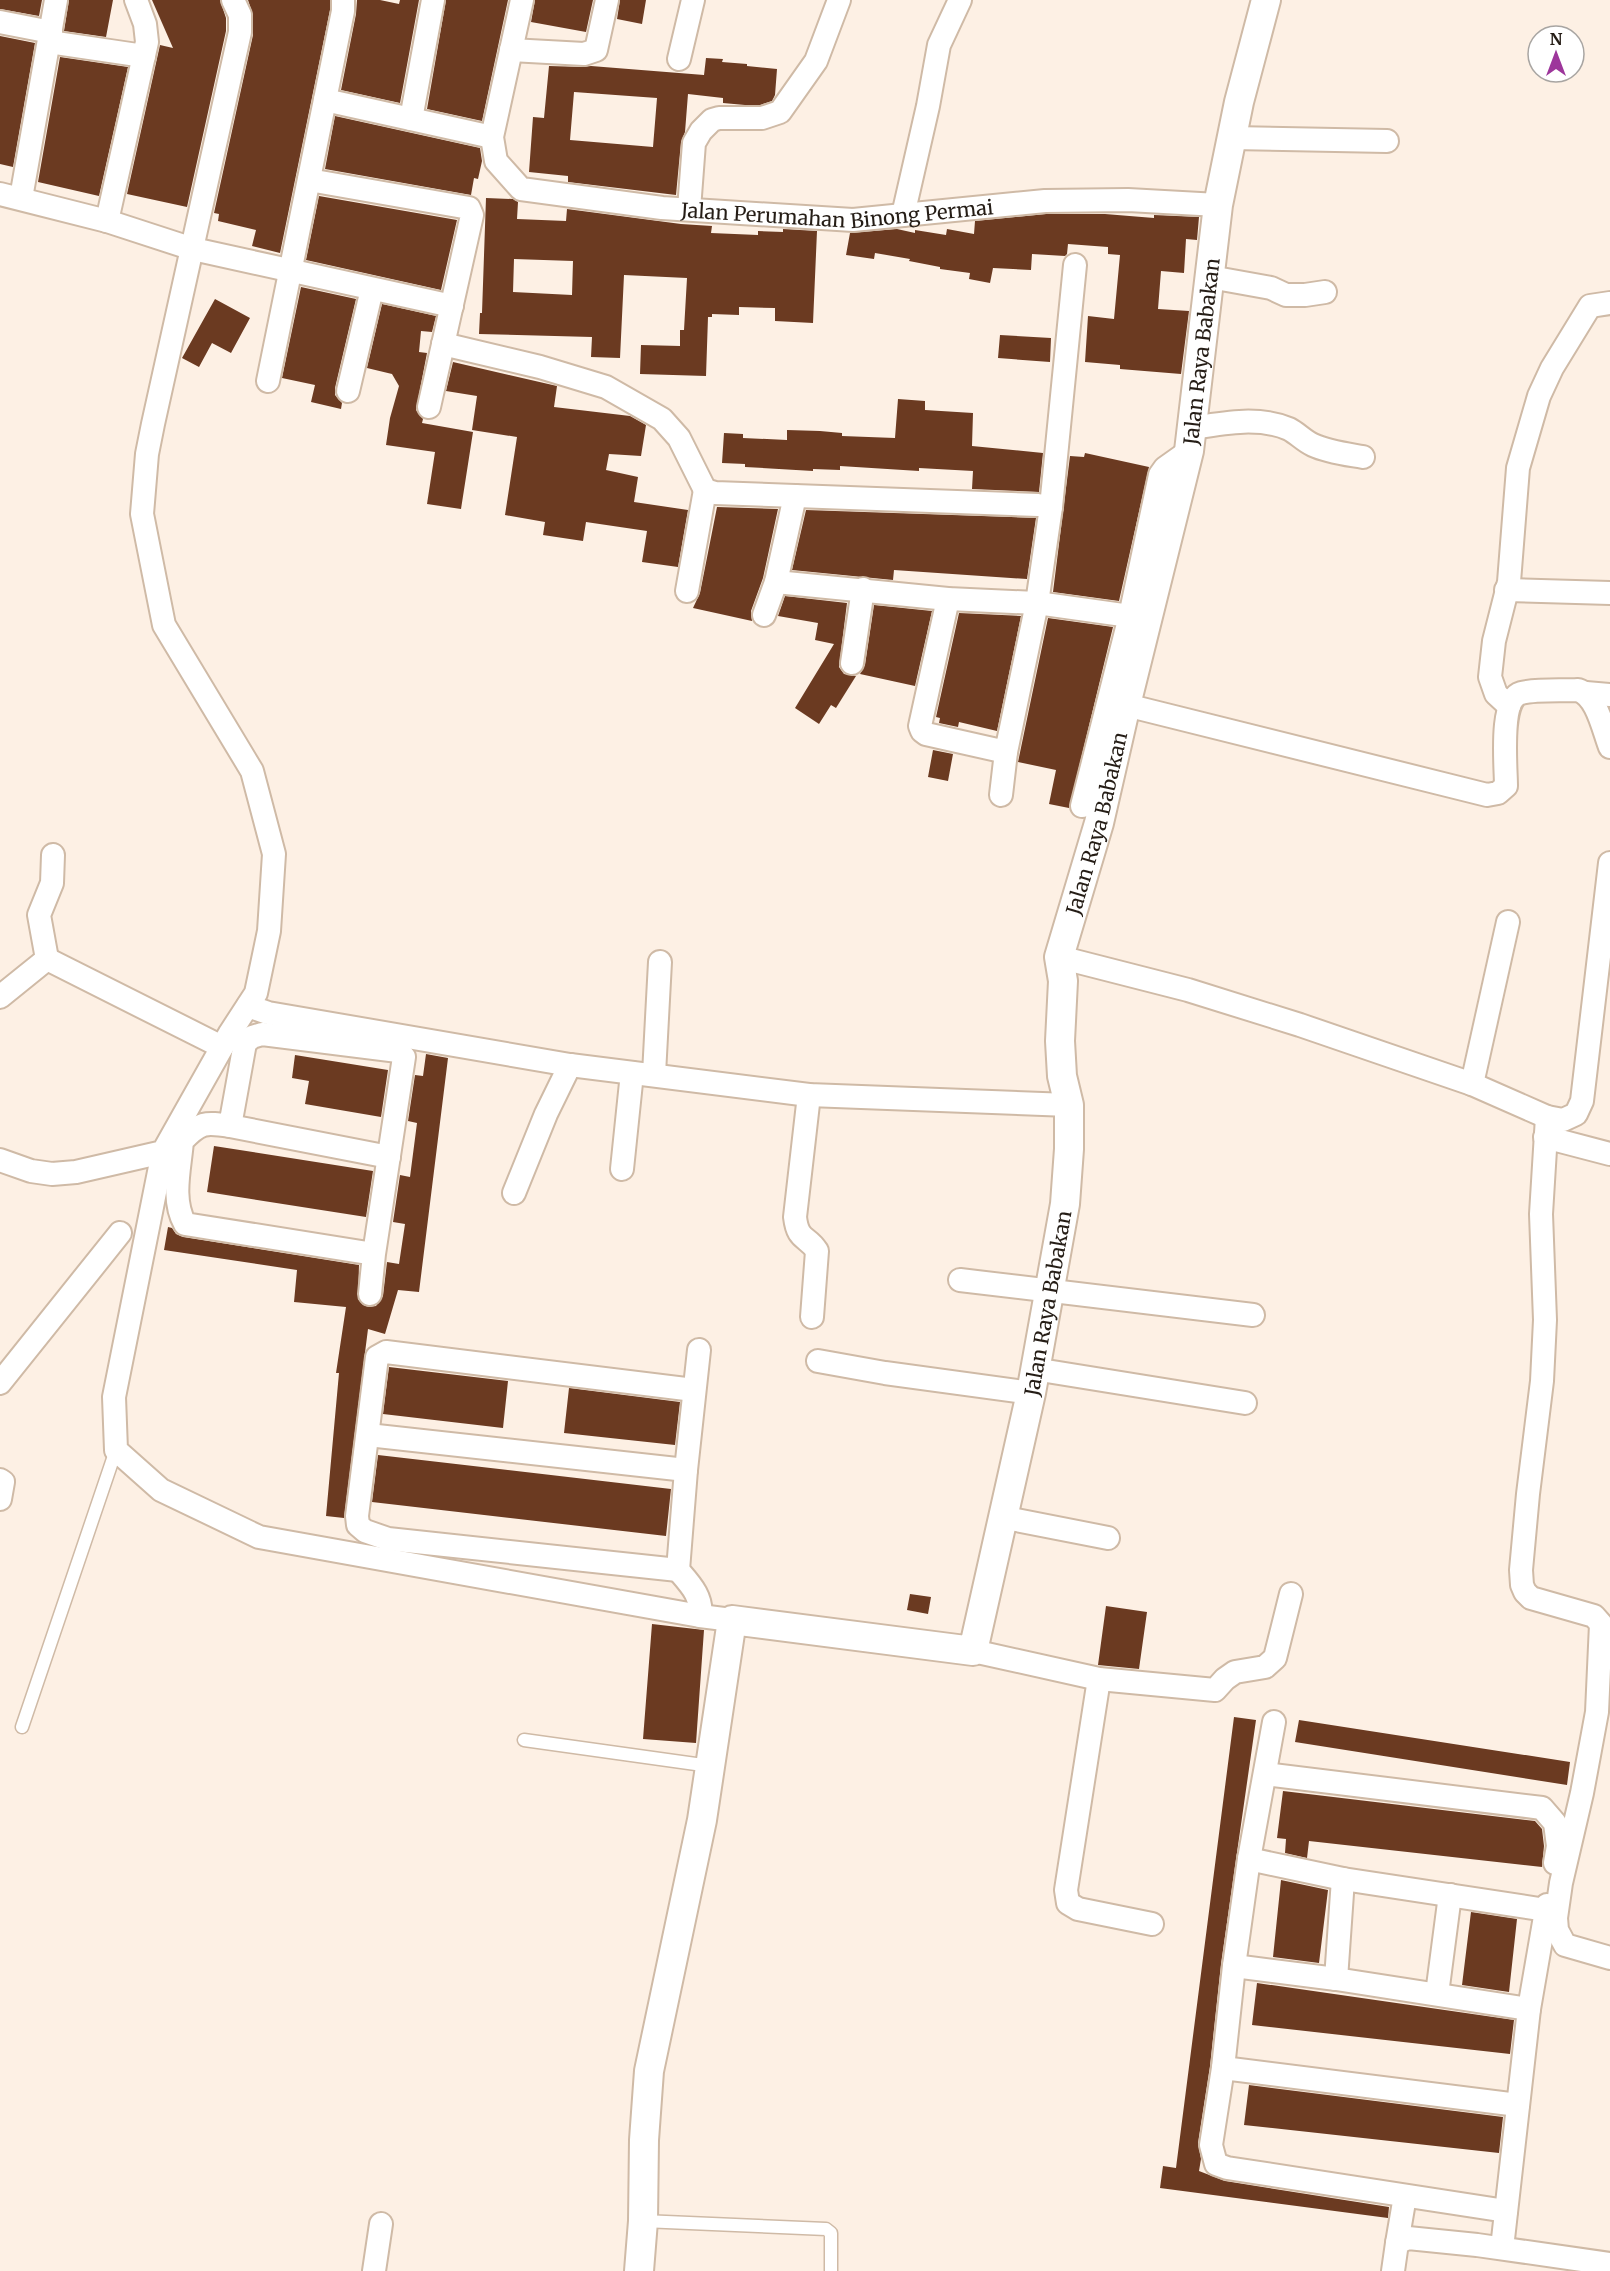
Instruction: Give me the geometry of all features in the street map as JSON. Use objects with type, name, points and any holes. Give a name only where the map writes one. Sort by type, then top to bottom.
[{"type":"street","points":[[56,0],[50,37],[11,196],[107,221],[193,249],[452,306]]},
{"type":"street","points":[[107,221],[147,42],[145,24],[136,0]]},
{"type":"street","points":[[230,1126],[245,1043],[246,1021],[256,993],[269,931],[274,854],[252,771],[164,625],[142,514],[147,454],[193,249],[215,137],[240,32],[240,15],[232,0]]},
{"type":"street","points":[[268,381],[326,100],[343,11],[343,0]]},
{"type":"street","points":[[411,119],[433,0]]},
{"type":"street","name":"Jalan Perumahan Binong Permai","points":[[522,0],[492,137],[496,161],[520,189],[662,208],[853,220],[1045,201],[1128,200],[1218,205]]},
{"type":"street","points":[[511,50],[584,54],[596,50],[607,0]]},
{"type":"street","points":[[679,59],[693,0]]},
{"type":"street","points":[[689,209],[694,143],[701,131],[712,120],[719,118],[762,118],[780,112],[816,61],[839,0]]},
{"type":"street","points":[[903,215],[928,106],[939,45],[960,0]]},
{"type":"street","name":"Jalan Raya Babakan","points":[[973,1651],[1032,1381],[1065,1204],[1069,1105],[1062,1076],[1060,1041],[1063,981],[1059,957],[1099,823],[1190,440],[1218,205],[1260,1]]},
{"type":"street","points":[[0,22],[50,37],[144,56]]},
{"type":"street","points":[[326,100],[492,137]]},
{"type":"street","points":[[1232,138],[1387,141]]},
{"type":"street","points":[[309,180],[469,208],[472,215],[429,407]]},
{"type":"street","points":[[1001,795],[1006,752],[1037,603],[1052,507],[1075,265]]},
{"type":"street","points":[[1210,277],[1271,288],[1286,295],[1325,292]]},
{"type":"street","points":[[348,391],[372,289]]},
{"type":"street","points":[[1509,706],[1496,694],[1490,677],[1494,641],[1509,582],[1518,468],[1539,396],[1552,368],[1590,306],[1610,303]]},
{"type":"street","points":[[443,344],[540,367],[606,387],[662,419],[679,438],[705,490],[687,591]]},
{"type":"street","points":[[1083,806],[1130,615],[1160,475],[1165,468],[1190,440],[1228,422],[1266,422],[1289,429],[1312,444],[1327,450],[1363,457]]},
{"type":"street","points":[[705,490],[715,493],[1052,507]]},
{"type":"street","points":[[764,615],[776,582],[795,496]]},
{"type":"street","points":[[776,582],[948,599],[1037,603],[1130,615]]},
{"type":"street","points":[[852,663],[863,589]]},
{"type":"street","points":[[1506,590],[1610,593]]},
{"type":"street","points":[[948,599],[920,726],[927,734],[1006,752]]},
{"type":"street","points":[[1126,705],[1487,795],[1498,793],[1506,786],[1506,723],[1512,698],[1521,693],[1578,690],[1610,695]]},
{"type":"street","points":[[1586,693],[1592,699],[1610,747]]},
{"type":"street","points":[[47,959],[39,915],[52,883],[53,855]]},
{"type":"street","points":[[1546,1127],[1576,1114],[1582,1101],[1610,863]]},
{"type":"street","points":[[1472,1084],[1508,922]]},
{"type":"street","points":[[1059,957],[1188,990],[1472,1084],[1546,1127],[1610,1154]]},
{"type":"street","points":[[47,959],[222,1047]]},
{"type":"street","points":[[0,997],[47,959]]},
{"type":"street","points":[[622,1169],[643,1074],[660,962]]},
{"type":"street","points":[[1069,1105],[809,1095],[570,1065],[268,1013],[246,1021],[222,1047],[163,1152],[114,1397],[116,1450],[161,1490],[259,1537],[700,1616],[973,1651],[1099,1679],[1215,1690],[1235,1672],[1265,1667],[1275,1658],[1292,1594]]},
{"type":"street","points":[[246,1021],[261,1034],[390,1050],[404,1057],[370,1294]]},
{"type":"street","points":[[514,1193],[546,1114],[570,1065]]},
{"type":"street","points":[[809,1095],[795,1217],[796,1230],[801,1238],[813,1245],[817,1251],[812,1317]]},
{"type":"street","points":[[374,1254],[185,1224],[179,1213],[177,1199],[182,1141],[200,1125],[208,1122],[389,1157]]},
{"type":"street","points":[[1546,1127],[1541,1214],[1545,1320],[1544,1360],[1537,1437],[1527,1494],[1521,1570],[1522,1585],[1531,1598],[1594,1616],[1601,1624],[1597,1712],[1582,1793],[1561,1883],[1556,1918],[1557,1930],[1565,1945],[1610,1958]]},
{"type":"street","points":[[0,1160],[31,1171],[52,1174],[76,1172],[163,1152]]},
{"type":"street","points":[[0,1383],[120,1233]]},
{"type":"street","points":[[960,1280],[1253,1316]]},
{"type":"street","points":[[699,1350],[678,1570],[700,1600],[700,1616]]},
{"type":"street","points":[[678,1570],[388,1539],[365,1531],[358,1525],[357,1516],[377,1357],[386,1352],[694,1390]]},
{"type":"street","points":[[818,1361],[885,1373],[1032,1381],[1245,1403]]},
{"type":"street","points":[[368,1435],[686,1470]]},
{"type":"street","points":[[0,1480],[3,1482],[0,1499]]},
{"type":"street","points":[[1001,1517],[1108,1538]]},
{"type":"street","points":[[639,2271],[649,2071],[702,1820],[732,1620]]},
{"type":"street","points":[[1099,1679],[1066,1890],[1068,1903],[1078,1909],[1152,1924]]},
{"type":"street","points":[[1274,1722],[1249,1860],[1234,1966],[1223,2068],[1211,2145],[1216,2164],[1227,2168],[1506,2211]]},
{"type":"street","points":[[1265,1774],[1542,1808],[1555,1823],[1558,1846],[1529,2009],[1502,2248]]},
{"type":"street","points":[[1249,1860],[1343,1879],[1546,1910]]},
{"type":"street","points":[[1336,1979],[1343,1879]]},
{"type":"street","points":[[1437,1994],[1450,1895]]},
{"type":"street","points":[[1234,1966],[1336,1979],[1529,2009]]},
{"type":"street","points":[[1223,2068],[1518,2105]]},
{"type":"street","points":[[1393,2271],[1405,2196]]},
{"type":"street","points":[[374,2271],[381,2224]]},
{"type":"street","points":[[1397,2242],[1408,2238],[1502,2248],[1610,2264]]},
{"type":"lane","points":[[22,1727],[116,1450]]},
{"type":"lane","points":[[524,1740],[710,1766]]},
{"type":"lane","points":[[643,2221],[826,2229],[831,2233],[831,2271]]},
{"type":"building","points":[[0,0],[42,0],[39,16],[0,9]]},
{"type":"building","points":[[69,0],[113,0],[106,37],[64,31]]},
{"type":"building","points":[[152,0],[220,0],[226,18],[226,31],[187,207],[127,194],[160,45],[173,48]]},
{"type":"building","points":[[248,0],[330,0],[330,10],[280,253],[252,246],[256,230],[218,221],[219,214],[214,213],[253,35],[253,15]]},
{"type":"building","points":[[357,0],[380,0],[399,4],[400,0],[419,0],[400,103],[341,90]]},
{"type":"building","points":[[446,0],[508,0],[482,121],[427,109]]},
{"type":"building","points":[[535,0],[593,0],[586,32],[531,22]]},
{"type":"building","points":[[620,0],[646,0],[642,24],[617,19]]},
{"type":"building","points":[[0,36],[35,43],[13,167],[0,164]]},
{"type":"building","points":[[60,57],[128,67],[99,196],[38,182]]},
{"type":"building","points":[[706,58],[777,69],[775,95],[772,101],[760,105],[745,105],[723,103],[723,98],[688,94],[676,195],[568,182],[568,176],[529,172],[533,117],[544,118],[549,66],[591,66],[704,75]],"holes":[[[574,92],[657,98],[653,147],[570,140]]]},
{"type":"building","points":[[335,116],[480,148],[482,161],[478,179],[474,178],[471,195],[325,169]]},
{"type":"building","points":[[319,196],[457,220],[441,290],[306,260]]},
{"type":"building","points":[[486,198],[513,199],[518,202],[517,219],[566,221],[567,209],[712,226],[711,233],[758,235],[758,231],[783,232],[783,229],[817,231],[813,323],[775,321],[775,308],[739,307],[739,315],[712,314],[712,317],[708,317],[706,376],[640,374],[641,345],[680,346],[680,330],[684,330],[687,278],[624,275],[620,358],[591,357],[592,337],[479,334],[480,313],[482,313]],"holes":[[[514,259],[573,261],[572,295],[513,292]]]},
{"type":"building","points":[[1046,214],[1105,214],[1154,218],[1154,215],[1199,217],[1197,240],[1186,239],[1184,273],[1161,271],[1158,309],[1189,311],[1181,374],[1120,369],[1120,365],[1085,362],[1088,316],[1114,319],[1120,255],[1108,254],[1108,247],[1068,244],[1065,256],[1032,254],[1031,270],[993,268],[990,283],[969,279],[970,273],[940,269],[940,267],[909,261],[910,259],[875,253],[874,259],[846,255],[850,233],[897,229],[946,235],[947,229],[974,234],[975,221]]},
{"type":"building","points":[[301,287],[356,299],[335,388],[335,395],[342,403],[341,409],[311,402],[315,385],[282,378]]},
{"type":"building","points":[[215,299],[250,318],[231,353],[212,343],[199,367],[182,358]]},
{"type":"building","points":[[382,304],[436,316],[432,332],[421,331],[419,352],[427,353],[416,410],[423,419],[422,423],[473,432],[461,509],[427,504],[435,452],[386,445],[390,418],[399,386],[392,374],[367,368]]},
{"type":"building","points":[[1000,335],[1051,338],[1050,362],[998,358]]},
{"type":"building","points":[[453,362],[557,386],[554,407],[630,416],[646,425],[641,456],[609,454],[606,470],[638,477],[634,502],[688,510],[678,567],[642,562],[647,531],[586,522],[583,541],[543,535],[545,522],[505,515],[517,437],[472,430],[477,396],[446,391]]},
{"type":"building","points":[[898,399],[925,401],[925,410],[973,413],[972,446],[1043,453],[1039,492],[972,489],[973,471],[919,468],[919,471],[840,466],[840,470],[813,469],[813,471],[745,467],[745,464],[722,463],[724,433],[743,434],[743,438],[787,440],[787,430],[842,433],[842,436],[895,438]]},
{"type":"building","points":[[1085,453],[1149,467],[1119,601],[1053,592],[1070,456],[1084,457]]},
{"type":"building","points":[[717,507],[778,509],[763,578],[751,611],[752,621],[693,608],[700,593]]},
{"type":"building","points":[[806,510],[1036,518],[1027,579],[894,570],[893,580],[792,570]]},
{"type":"building","points":[[785,596],[847,603],[839,667],[844,674],[856,676],[836,708],[831,705],[819,724],[795,708],[834,644],[815,640],[818,623],[778,616]]},
{"type":"building","points":[[874,605],[932,611],[915,686],[860,674],[865,665]]},
{"type":"building","points":[[959,613],[1021,616],[997,731],[959,722],[958,727],[939,723],[940,718],[936,717]]},
{"type":"building","points":[[1048,618],[1113,627],[1069,808],[1049,804],[1056,770],[1018,762]]},
{"type":"building","points":[[933,750],[953,754],[948,781],[928,777]]},
{"type":"building","points":[[426,1054],[448,1058],[419,1292],[398,1290],[385,1334],[368,1329],[344,1518],[326,1516],[339,1373],[336,1373],[346,1307],[294,1302],[297,1270],[164,1250],[168,1227],[183,1237],[359,1265],[358,1299],[363,1305],[376,1306],[383,1296],[387,1262],[399,1264],[405,1224],[393,1222],[400,1175],[410,1177],[417,1123],[408,1121],[415,1075],[423,1076]]},
{"type":"building","points":[[295,1055],[388,1070],[381,1117],[305,1104],[309,1081],[292,1078]]},
{"type":"building","points":[[214,1146],[373,1171],[366,1217],[207,1192]]},
{"type":"building","points":[[389,1367],[508,1381],[503,1428],[383,1414]]},
{"type":"building","points":[[569,1388],[680,1402],[675,1445],[564,1433]]},
{"type":"building","points":[[378,1455],[671,1489],[666,1536],[372,1502]]},
{"type":"building","points":[[910,1594],[931,1597],[928,1614],[907,1610]]},
{"type":"building","points":[[1106,1606],[1147,1612],[1139,1669],[1098,1665]]},
{"type":"building","points":[[652,1624],[704,1630],[696,1743],[643,1739]]},
{"type":"building","points":[[1234,1717],[1256,1720],[1198,2143],[1201,2159],[1199,2171],[1225,2181],[1389,2207],[1388,2218],[1160,2188],[1163,2166],[1176,2168]]},
{"type":"building","points":[[1299,1720],[1570,1762],[1567,1785],[1295,1742]]},
{"type":"building","points":[[1283,1791],[1535,1821],[1542,1829],[1544,1846],[1542,1867],[1309,1841],[1307,1858],[1285,1853],[1286,1839],[1277,1838]]},
{"type":"building","points":[[1281,1880],[1328,1890],[1319,1963],[1273,1957]]},
{"type":"building","points":[[1471,1912],[1517,1919],[1509,1992],[1462,1985]]},
{"type":"building","points":[[1257,1983],[1514,2020],[1510,2054],[1252,2025]]},
{"type":"building","points":[[1249,2085],[1503,2117],[1499,2153],[1244,2125]]}]
